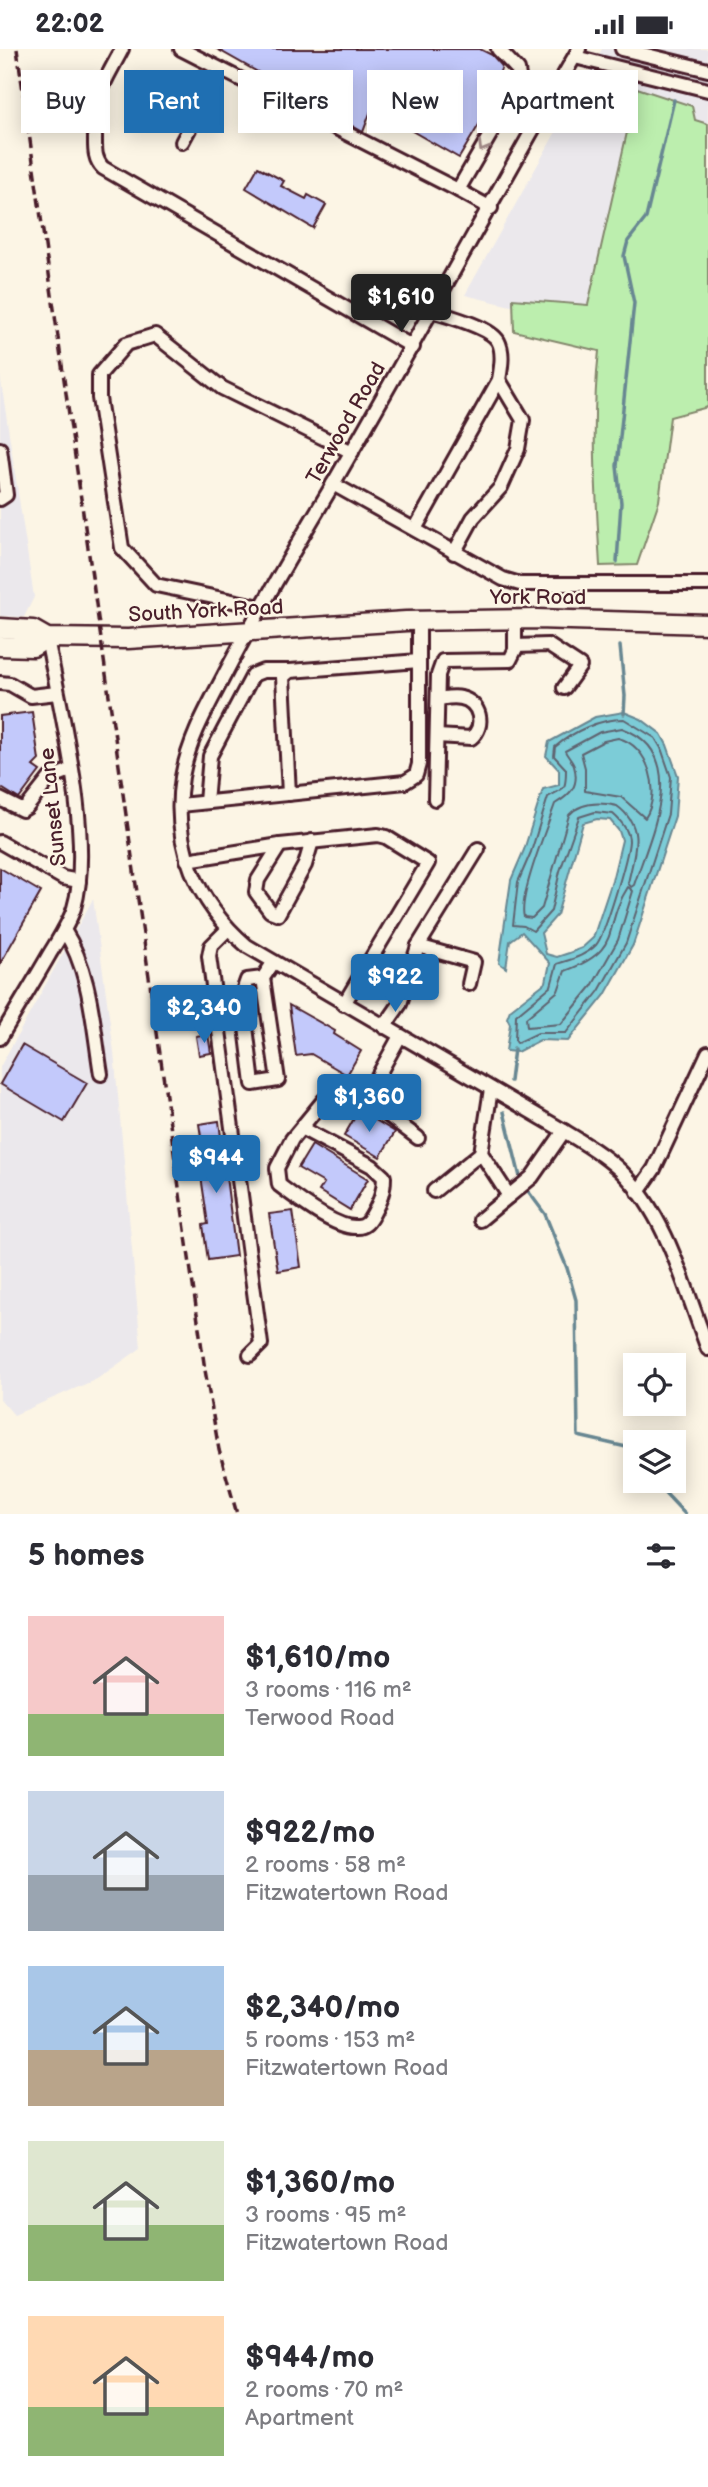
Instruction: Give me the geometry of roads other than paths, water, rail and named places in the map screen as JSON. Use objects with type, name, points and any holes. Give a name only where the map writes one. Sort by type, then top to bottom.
[{"type":"highway","name":"York Road","points":[[367,624],[515,619],[708,624]]},
{"type":"highway","name":"South York Road","points":[[0,628],[33,630],[47,638],[128,639],[367,624]]},
{"type":"highway","name":"South York Road","points":[[0,646],[33,647],[47,638]]},
{"type":"street","points":[[121,49],[100,90],[93,112],[97,159],[103,168],[413,347]]},
{"type":"street","points":[[181,49],[204,54],[491,208]]},
{"type":"street","points":[[458,190],[520,83],[518,70],[497,49]]},
{"type":"street","points":[[622,49],[708,70]]},
{"type":"street","points":[[577,53],[708,90]]},
{"type":"street","name":"Terwood Road","points":[[577,53],[413,347],[247,632],[194,736],[182,777],[180,832],[187,860],[207,902],[228,929],[273,963],[564,1131],[608,1160],[638,1192],[665,1238],[704,1326],[708,1349]]},
{"type":"street","points":[[182,142],[187,133]]},
{"type":"street","points":[[415,529],[499,380],[500,348],[497,338],[432,310]]},
{"type":"street","points":[[261,607],[156,585],[122,548],[97,385],[99,375],[126,344],[155,335],[222,388],[352,452]]},
{"type":"street","points":[[454,553],[473,518],[500,487],[519,449],[523,420],[499,380]]},
{"type":"street","points":[[0,449],[6,495],[0,499]]},
{"type":"street","points":[[333,484],[454,553],[503,579],[520,584],[708,584]]},
{"type":"street","points":[[435,799],[438,675],[443,661],[510,660],[516,646],[515,619]]},
{"type":"street","points":[[180,805],[405,782],[416,775],[419,764],[419,621]]},
{"type":"street","name":"Sunset Lane","points":[[0,1038],[5,1020],[64,930],[74,910],[79,881],[80,849],[71,771],[47,638]]},
{"type":"street","points":[[516,646],[548,645],[580,666],[564,688]]},
{"type":"street","points":[[206,802],[210,756],[253,675],[263,671],[419,661]]},
{"type":"street","points":[[289,794],[284,677],[290,671]]},
{"type":"street","points":[[0,683],[10,684],[31,696],[57,694]]},
{"type":"street","points":[[437,736],[471,738],[478,732],[480,723],[478,712],[471,702],[460,697],[438,699]]},
{"type":"street","points":[[0,799],[22,810],[50,778],[71,771]]},
{"type":"street","points":[[187,860],[280,845],[378,835],[386,837],[428,863],[344,1004]]},
{"type":"street","points":[[280,845],[258,880],[257,892],[270,911],[278,914],[305,865],[312,841]]},
{"type":"street","points":[[0,842],[63,878],[79,881]]},
{"type":"street","points":[[384,1027],[400,1005],[418,946],[478,849]]},
{"type":"street","points":[[228,929],[211,946],[209,956],[261,1343],[250,1355]]},
{"type":"street","points":[[64,930],[77,950],[84,975],[101,1074]]},
{"type":"street","points":[[418,946],[474,962],[469,984]]},
{"type":"street","points":[[263,978],[247,980],[242,994],[253,1084],[278,1080],[263,978],[273,963]]},
{"type":"street","points":[[301,1128],[372,1166],[384,1177],[384,1193],[368,1223],[359,1228],[345,1226],[279,1185],[276,1168],[292,1139],[301,1128],[324,1100],[360,1094],[374,1083],[400,1036]]},
{"type":"street","points":[[638,1192],[654,1170],[708,1053]]},
{"type":"street","points":[[434,1191],[481,1153],[491,1089]]},
{"type":"street","points":[[360,1094],[418,1139]]},
{"type":"street","points":[[480,1220],[532,1177],[564,1131]]},
{"type":"street","points":[[481,1153],[512,1195]]},
{"type":"water","points":[[624,712],[641,719],[661,734],[678,776],[675,816],[633,945],[605,995],[568,1041],[540,1040],[517,1052],[506,1051],[510,1024],[507,1018],[510,1010],[546,982],[550,963],[522,932],[510,941],[506,968],[499,963],[511,880],[524,850],[543,789],[559,785],[559,770],[546,756],[549,742],[595,717]],"holes":[[[597,819],[610,820],[622,840],[593,938],[582,948],[569,953],[557,957],[546,954],[541,933],[557,915],[583,823]]]},
{"type":"waterway","points":[[617,562],[621,503],[617,466],[634,303],[624,256],[628,241],[646,218],[674,100]]},
{"type":"waterway","points":[[620,646],[624,714]]},
{"type":"waterway","points":[[510,1081],[514,1049]]},
{"type":"waterway","points":[[504,1112],[521,1181]]},
{"type":"waterway","points":[[525,1187],[545,1214],[567,1268],[576,1300],[578,1436],[623,1446]]},
{"type":"waterway","points":[[665,1493],[685,1514]]},
{"type":"railway","points":[[17,49],[205,1370],[219,1450],[237,1514]]}]
